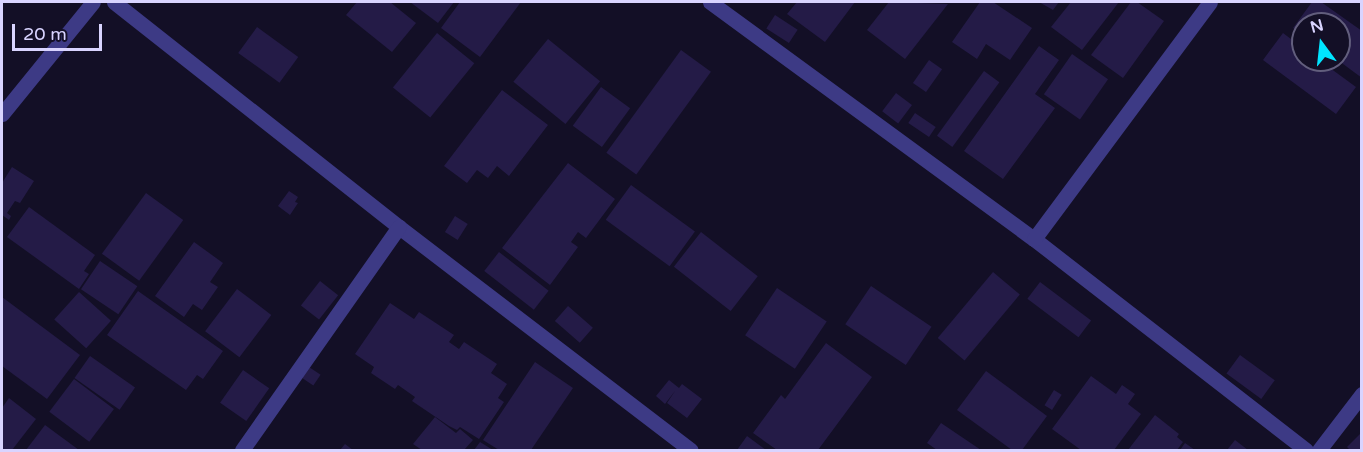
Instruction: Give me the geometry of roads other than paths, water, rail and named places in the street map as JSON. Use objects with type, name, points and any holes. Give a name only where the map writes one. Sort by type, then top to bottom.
[{"type":"street","points":[[2,114],[93,2]]},
{"type":"street","points":[[114,2],[399,227],[691,450]]},
{"type":"street","points":[[710,2],[1034,239],[1306,450]]},
{"type":"street","points":[[1034,239],[1210,2]]},
{"type":"street","points":[[242,450],[399,227]]},
{"type":"street","points":[[1319,450],[1362,394]]}]
